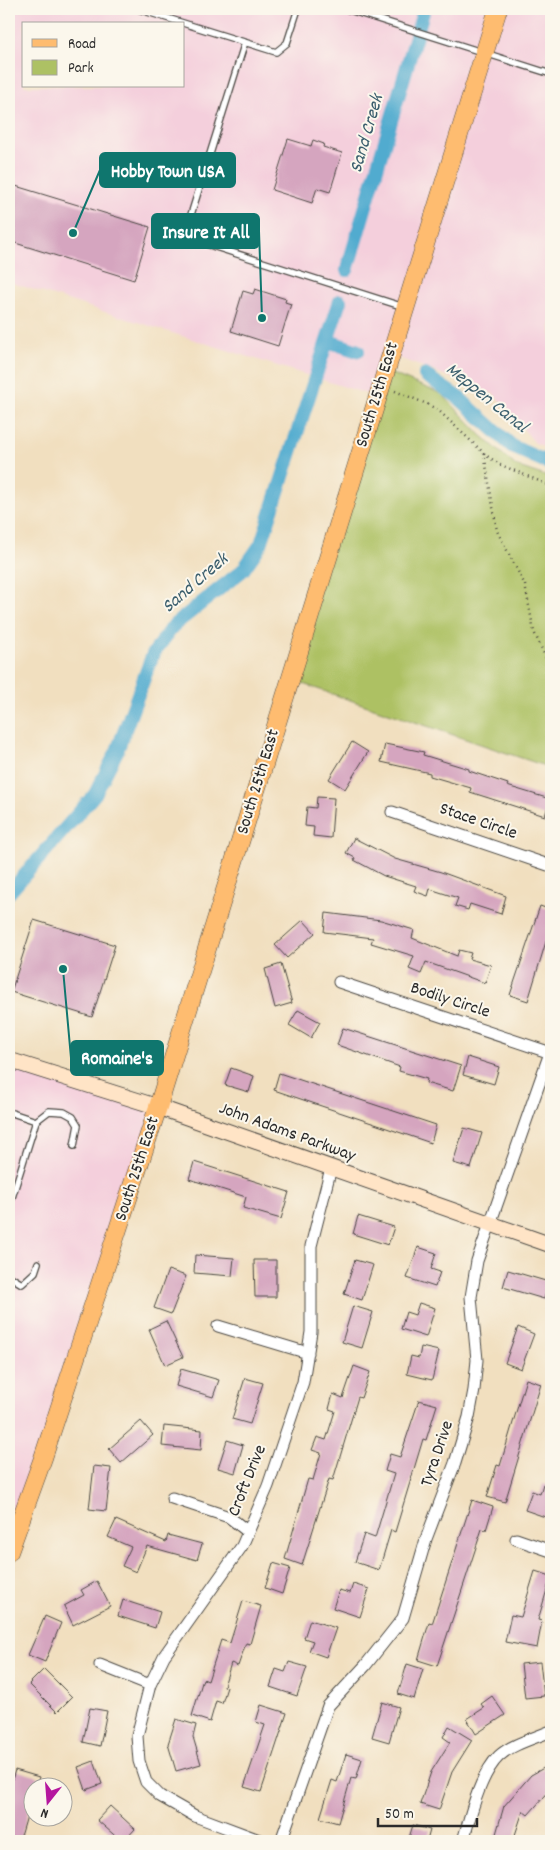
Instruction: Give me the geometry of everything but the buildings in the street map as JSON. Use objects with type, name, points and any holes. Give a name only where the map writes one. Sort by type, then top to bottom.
[{"type":"main road","name":"South 25th East","points":[[9,1552],[46,1448],[158,1107],[498,9]]},
{"type":"street","name":"Stace Circle","points":[[392,812],[551,866]]},
{"type":"street","name":"Bodily Circle","points":[[339,982],[551,1052]]},
{"type":"street","name":"Tyra Drive","points":[[281,1841],[328,1706],[365,1666],[402,1618],[426,1540],[455,1464],[469,1416],[477,1360],[472,1318],[473,1279],[490,1223],[551,1052]]},
{"type":"street","name":"John Adams Parkway","points":[[9,1060],[158,1107],[551,1244]]},
{"type":"street","name":"Croft Drive","points":[[262,1841],[173,1806],[146,1782],[139,1761],[137,1736],[150,1685],[164,1656],[242,1546],[271,1477],[303,1382],[311,1332],[311,1246],[330,1168]]},
{"type":"street","points":[[218,1326],[308,1353]]},
{"type":"street","points":[[172,1498],[229,1517],[247,1531]]},
{"type":"street","points":[[516,1539],[551,1552]]},
{"type":"street","points":[[100,1664],[150,1685]]},
{"type":"street","points":[[463,1841],[476,1798],[498,1757],[506,1751],[551,1731]]},
{"type":"lane","points":[[138,9],[180,22]]},
{"type":"lane","points":[[185,23],[276,52],[288,43],[298,9]]},
{"type":"lane","points":[[346,9],[551,74]]},
{"type":"lane","points":[[245,42],[184,237],[406,307]]},
{"type":"lane","points":[[9,1112],[36,1122]]},
{"type":"lane","points":[[9,1207],[36,1122],[50,1112],[64,1112],[73,1116],[78,1125],[74,1146]]},
{"type":"lane","points":[[9,1276],[22,1284],[35,1272],[38,1263]]},
{"type":"path","points":[[380,386],[427,404],[484,453],[518,474],[551,486]]},
{"type":"path","points":[[484,453],[497,531],[525,585],[534,632],[551,669]]},
{"type":"shaded area","points":[[9,9],[551,9],[551,449],[535,443],[494,394],[399,358],[377,397],[9,282]]},
{"type":"shaded area","points":[[9,1060],[158,1107],[9,1552]]},
{"type":"green space","points":[[385,371],[442,394],[481,435],[516,466],[551,478],[551,768],[291,680]]},
{"type":"waterway","name":"Sand Creek","points":[[347,270],[424,9]]},
{"type":"waterway","name":"Sand Creek","points":[[9,893],[95,794],[117,751],[153,654],[174,625],[243,570],[261,544],[340,301]]},
{"type":"waterway","points":[[328,341],[358,351]]},
{"type":"waterway","name":"Meppen Canal","points":[[425,375],[459,398],[513,447],[551,464]]},
{"type":"place","name":"Hobby Town USA","points":[[73,233]]},
{"type":"place","name":"Insure It All","points":[[262,318]]},
{"type":"place","name":"Romaine's","points":[[63,969]]}]
